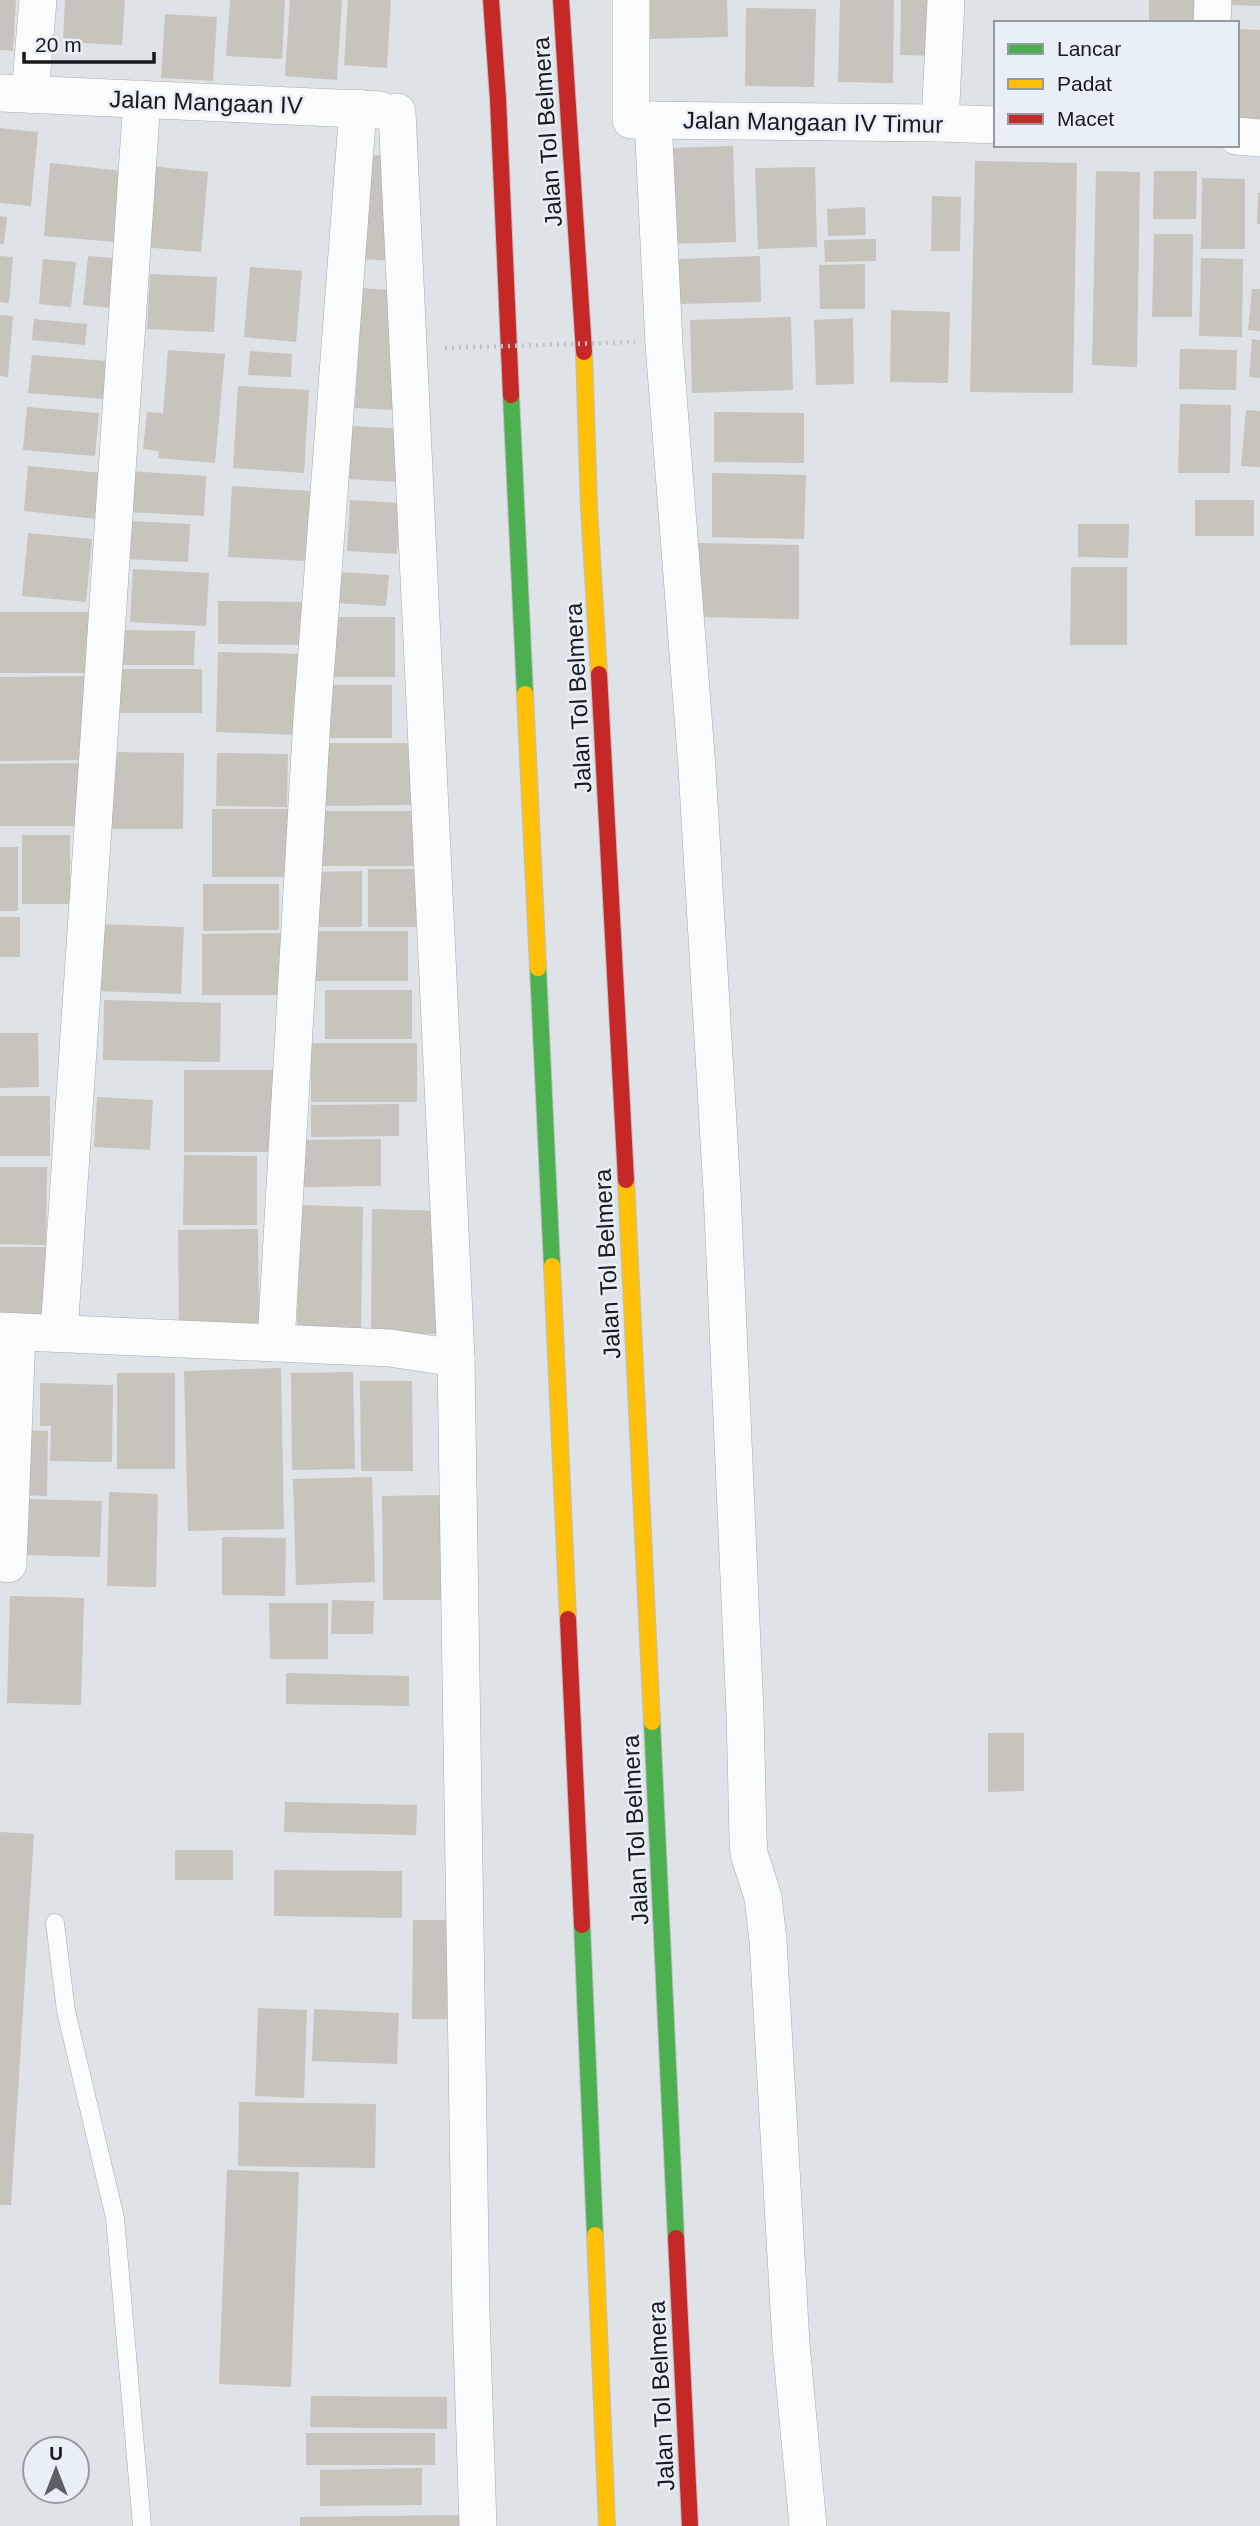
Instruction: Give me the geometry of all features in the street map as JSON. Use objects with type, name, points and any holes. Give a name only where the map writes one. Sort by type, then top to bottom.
[{"type":"highway","name":"Jalan Tol Belmera","points":[[491,0],[499,113],[544,1127],[586,1980],[607,2526]]},
{"type":"highway","name":"Jalan Tol Belmera","points":[[561,0],[583,312],[589,508],[612,889],[690,2526]]},
{"type":"street","points":[[15,93],[38,0]]},
{"type":"street","points":[[631,0],[664,344],[697,768],[721,1177],[744,1700],[747,1837],[749,1854],[763,1898],[768,1940],[791,2344],[807,2526]]},
{"type":"street","points":[[940,123],[946,0]]},
{"type":"street","points":[[1212,21],[1213,0]]},
{"type":"street","name":"Jalan Mangaan IV","points":[[15,93],[358,108],[404,113],[456,1358]]},
{"type":"street","points":[[59,1333],[142,99]]},
{"type":"street","points":[[276,1343],[312,718],[358,108]]},
{"type":"street","name":"Jalan Mangaan IV Timur","points":[[642,120],[994,125]]},
{"type":"street","points":[[1239,136],[1260,138]]},
{"type":"street","points":[[8,1564],[8,1332],[390,1348],[456,1358],[471,2312],[478,2526]]},
{"type":"lane","points":[[55,1923],[66,2011],[114,2218],[142,2526]]},
{"type":"path","points":[[445,348],[635,342]]},
{"type":"building","points":[[0,0],[16,0],[13,51],[0,50]]},
{"type":"building","points":[[65,0],[125,0],[122,45],[63,42]]},
{"type":"building","points":[[230,0],[285,0],[282,59],[226,56]]},
{"type":"building","points":[[290,0],[342,0],[337,80],[285,76]]},
{"type":"building","points":[[348,0],[391,0],[387,68],[344,65]]},
{"type":"building","points":[[647,0],[727,0],[728,37],[648,39]]},
{"type":"building","points":[[840,0],[894,0],[893,83],[838,82]]},
{"type":"building","points":[[901,0],[941,0],[940,56],[900,55]]},
{"type":"building","points":[[1149,0],[1202,0],[1201,21],[1149,21]]},
{"type":"building","points":[[1232,0],[1260,0],[1260,6],[1232,5]]},
{"type":"building","points":[[746,8],[816,9],[814,87],[745,86]]},
{"type":"building","points":[[165,14],[217,17],[213,81],[161,78]]},
{"type":"building","points":[[1239,29],[1260,30],[1260,120],[1239,119]]},
{"type":"building","points":[[0,128],[38,132],[31,206],[0,203]]},
{"type":"building","points":[[733,146],[736,242],[672,244],[670,148]]},
{"type":"building","points":[[369,155],[397,156],[391,261],[363,259]]},
{"type":"building","points":[[975,161],[1077,163],[1073,393],[970,392]]},
{"type":"building","points":[[50,163],[122,171],[116,242],[44,236]]},
{"type":"building","points":[[150,166],[208,172],[201,252],[142,247]]},
{"type":"building","points":[[815,167],[817,247],[758,249],[755,168]]},
{"type":"building","points":[[1096,171],[1140,172],[1137,367],[1092,365]]},
{"type":"building","points":[[1154,171],[1197,171],[1196,219],[1153,219]]},
{"type":"building","points":[[1202,178],[1245,179],[1245,249],[1201,249]]},
{"type":"building","points":[[1260,193],[1260,224],[1257,224]]},
{"type":"building","points":[[932,196],[961,197],[960,251],[931,251]]},
{"type":"building","points":[[865,207],[866,235],[828,236],[827,209]]},
{"type":"building","points":[[0,216],[7,217],[4,244],[0,244]]},
{"type":"building","points":[[1154,234],[1193,234],[1192,317],[1152,317]]},
{"type":"building","points":[[876,239],[876,261],[825,262],[824,240]]},
{"type":"building","points":[[0,256],[13,257],[9,303],[0,302]]},
{"type":"building","points":[[88,256],[125,259],[120,309],[83,305]]},
{"type":"building","points":[[760,256],[761,302],[679,304],[678,259]]},
{"type":"building","points":[[1201,258],[1243,259],[1242,337],[1199,336]]},
{"type":"building","points":[[43,259],[76,262],[71,307],[39,304]]},
{"type":"building","points":[[865,264],[865,309],[820,309],[819,265]]},
{"type":"building","points":[[250,267],[302,271],[296,342],[244,337]]},
{"type":"building","points":[[150,274],[217,277],[214,332],[147,329]]},
{"type":"building","points":[[362,288],[402,291],[395,410],[355,408]]},
{"type":"building","points":[[1252,289],[1260,289],[1260,331],[1248,330]]},
{"type":"building","points":[[891,310],[950,312],[948,383],[890,382]]},
{"type":"building","points":[[0,315],[13,316],[8,377],[0,376]]},
{"type":"building","points":[[791,317],[793,390],[692,393],[690,320]]},
{"type":"building","points":[[853,318],[854,384],[816,385],[814,320]]},
{"type":"building","points":[[34,319],[87,324],[85,345],[32,340]]},
{"type":"building","points":[[1252,339],[1260,340],[1260,378],[1249,377]]},
{"type":"building","points":[[1180,349],[1237,350],[1236,390],[1179,389]]},
{"type":"building","points":[[168,350],[225,354],[215,463],[158,458],[159,451],[143,449],[147,412],[163,413]]},
{"type":"building","points":[[250,351],[292,354],[291,377],[248,375]]},
{"type":"building","points":[[32,355],[106,361],[103,399],[28,393]]},
{"type":"building","points":[[238,386],[309,390],[304,473],[233,468]]},
{"type":"building","points":[[1180,404],[1231,405],[1230,473],[1178,473]]},
{"type":"building","points":[[27,407],[99,413],[95,456],[23,450]]},
{"type":"building","points":[[1246,410],[1260,411],[1260,467],[1241,466]]},
{"type":"building","points":[[714,412],[804,413],[804,463],[714,462]]},
{"type":"building","points":[[352,426],[404,429],[400,482],[349,479]]},
{"type":"building","points":[[28,466],[102,473],[97,519],[24,511]]},
{"type":"building","points":[[129,471],[206,476],[204,516],[127,512]]},
{"type":"building","points":[[712,473],[806,475],[804,539],[712,537]]},
{"type":"building","points":[[232,486],[312,491],[307,561],[228,557]]},
{"type":"building","points":[[350,500],[400,503],[397,554],[347,551]]},
{"type":"building","points":[[1195,500],[1254,500],[1254,536],[1195,536]]},
{"type":"building","points":[[128,521],[190,524],[188,562],[126,559]]},
{"type":"building","points":[[1078,524],[1129,524],[1128,558],[1078,557]]},
{"type":"building","points":[[28,533],[92,539],[86,602],[22,596]]},
{"type":"building","points":[[698,543],[799,545],[799,619],[696,617]]},
{"type":"building","points":[[1071,567],[1127,567],[1127,645],[1070,645]]},
{"type":"building","points":[[133,569],[209,573],[206,626],[130,622]]},
{"type":"building","points":[[339,572],[389,575],[386,606],[337,603]]},
{"type":"building","points":[[218,601],[310,602],[309,645],[218,644]]},
{"type":"building","points":[[0,612],[91,612],[91,673],[0,673]]},
{"type":"building","points":[[327,617],[395,617],[395,677],[327,677]]},
{"type":"building","points":[[113,630],[195,631],[194,665],[112,665]]},
{"type":"building","points":[[218,652],[302,654],[299,735],[216,732]]},
{"type":"building","points":[[110,669],[202,669],[202,713],[110,713]]},
{"type":"building","points":[[89,676],[89,760],[0,761],[0,677]]},
{"type":"building","points":[[325,685],[392,685],[392,738],[324,738]]},
{"type":"building","points":[[322,743],[414,743],[414,805],[322,806]]},
{"type":"building","points":[[109,752],[184,753],[183,829],[108,829]]},
{"type":"building","points":[[217,753],[288,754],[287,807],[216,806]]},
{"type":"building","points":[[81,763],[81,826],[0,826],[0,764]]},
{"type":"building","points":[[212,809],[295,809],[295,877],[212,877]]},
{"type":"building","points":[[319,811],[414,811],[413,866],[319,866]]},
{"type":"building","points":[[22,835],[70,835],[70,904],[22,904]]},
{"type":"building","points":[[0,847],[18,847],[18,911],[0,911]]},
{"type":"building","points":[[368,869],[416,869],[416,927],[368,927]]},
{"type":"building","points":[[362,871],[362,927],[315,927],[315,872]]},
{"type":"building","points":[[203,884],[279,884],[279,930],[203,931]]},
{"type":"building","points":[[0,917],[20,917],[20,957],[0,957]]},
{"type":"building","points":[[97,924],[184,927],[181,994],[94,991]]},
{"type":"building","points":[[314,931],[408,931],[408,981],[314,981]]},
{"type":"building","points":[[285,933],[286,995],[202,995],[202,934]]},
{"type":"building","points":[[325,990],[412,990],[412,1039],[325,1039]]},
{"type":"building","points":[[104,1000],[221,1003],[220,1062],[103,1060]]},
{"type":"building","points":[[0,1033],[38,1033],[39,1087],[0,1088]]},
{"type":"building","points":[[311,1043],[417,1043],[417,1102],[311,1102]]},
{"type":"building","points":[[184,1070],[279,1070],[279,1152],[184,1152]]},
{"type":"building","points":[[0,1096],[50,1096],[50,1156],[0,1156]]},
{"type":"building","points":[[97,1097],[153,1100],[150,1150],[94,1147]]},
{"type":"building","points":[[399,1104],[399,1136],[311,1137],[311,1105]]},
{"type":"building","points":[[381,1139],[381,1186],[304,1187],[304,1140]]},
{"type":"building","points":[[184,1155],[257,1156],[257,1225],[183,1225]]},
{"type":"building","points":[[0,1167],[47,1167],[46,1245],[0,1244]]},
{"type":"building","points":[[300,1205],[363,1207],[361,1330],[297,1328]]},
{"type":"building","points":[[372,1209],[444,1211],[442,1334],[371,1333]]},
{"type":"building","points":[[258,1229],[259,1326],[179,1326],[178,1230]]},
{"type":"building","points":[[0,1247],[46,1247],[45,1326],[0,1326]]},
{"type":"building","points":[[281,1368],[284,1529],[188,1531],[184,1371]]},
{"type":"building","points":[[353,1372],[355,1469],[292,1470],[291,1373]]},
{"type":"building","points":[[117,1373],[175,1373],[175,1469],[117,1469]]},
{"type":"building","points":[[360,1381],[412,1381],[413,1471],[361,1471]]},
{"type":"building","points":[[40,1383],[113,1385],[112,1462],[50,1461],[51,1426],[40,1426]]},
{"type":"building","points":[[22,1430],[48,1431],[47,1496],[20,1495]]},
{"type":"building","points":[[372,1477],[375,1582],[296,1585],[293,1479]]},
{"type":"building","points":[[109,1492],[158,1494],[156,1587],[107,1586]]},
{"type":"building","points":[[446,1495],[447,1600],[383,1600],[382,1496]]},
{"type":"building","points":[[23,1499],[102,1501],[100,1557],[22,1555]]},
{"type":"building","points":[[222,1537],[286,1538],[285,1596],[222,1595]]},
{"type":"building","points":[[10,1596],[84,1598],[81,1705],[7,1703]]},
{"type":"building","points":[[332,1600],[374,1601],[373,1634],[331,1634]]},
{"type":"building","points":[[269,1603],[328,1603],[328,1659],[270,1659]]},
{"type":"building","points":[[286,1673],[409,1676],[409,1706],[286,1704]]},
{"type":"building","points":[[988,1733],[1024,1733],[1024,1791],[988,1792]]},
{"type":"building","points":[[285,1802],[417,1805],[416,1835],[284,1832]]},
{"type":"building","points":[[0,1832],[34,1834],[11,2205],[0,2205]]},
{"type":"building","points":[[175,1850],[233,1850],[233,1880],[175,1880]]},
{"type":"building","points":[[274,1870],[402,1871],[402,1918],[274,1916]]},
{"type":"building","points":[[413,1920],[455,1920],[453,2019],[412,2019]]},
{"type":"building","points":[[258,2008],[307,2010],[304,2098],[255,2096]]},
{"type":"building","points":[[314,2009],[399,2013],[397,2064],[312,2061]]},
{"type":"building","points":[[239,2102],[376,2104],[375,2168],[238,2166]]},
{"type":"building","points":[[227,2170],[299,2172],[291,2387],[219,2384]]},
{"type":"building","points":[[311,2396],[447,2397],[447,2429],[310,2427]]},
{"type":"building","points":[[306,2433],[435,2433],[435,2465],[306,2465]]},
{"type":"building","points":[[422,2468],[422,2505],[320,2506],[320,2470]]},
{"type":"building","points":[[463,2515],[464,2526],[300,2526],[300,2517]]},
{"type":"traffic: fast","points":[[511,395],[525,694]]},
{"type":"traffic: fast","points":[[538,968],[552,1266]]},
{"type":"traffic: fast","points":[[652,1722],[676,2238]]},
{"type":"traffic: fast","points":[[582,1925],[595,2235]]},
{"type":"traffic: slow","points":[[584,352],[589,508],[599,674]]},
{"type":"traffic: slow","points":[[525,694],[538,968]]},
{"type":"traffic: slow","points":[[626,1180],[652,1722]]},
{"type":"traffic: slow","points":[[552,1266],[568,1619]]},
{"type":"traffic: slow","points":[[595,2235],[607,2526]]},
{"type":"traffic: jam","points":[[491,0],[511,395]]},
{"type":"traffic: jam","points":[[561,0],[584,352]]},
{"type":"traffic: jam","points":[[599,674],[626,1180]]},
{"type":"traffic: jam","points":[[568,1619],[582,1925]]},
{"type":"traffic: jam","points":[[676,2238],[690,2526]]}]
